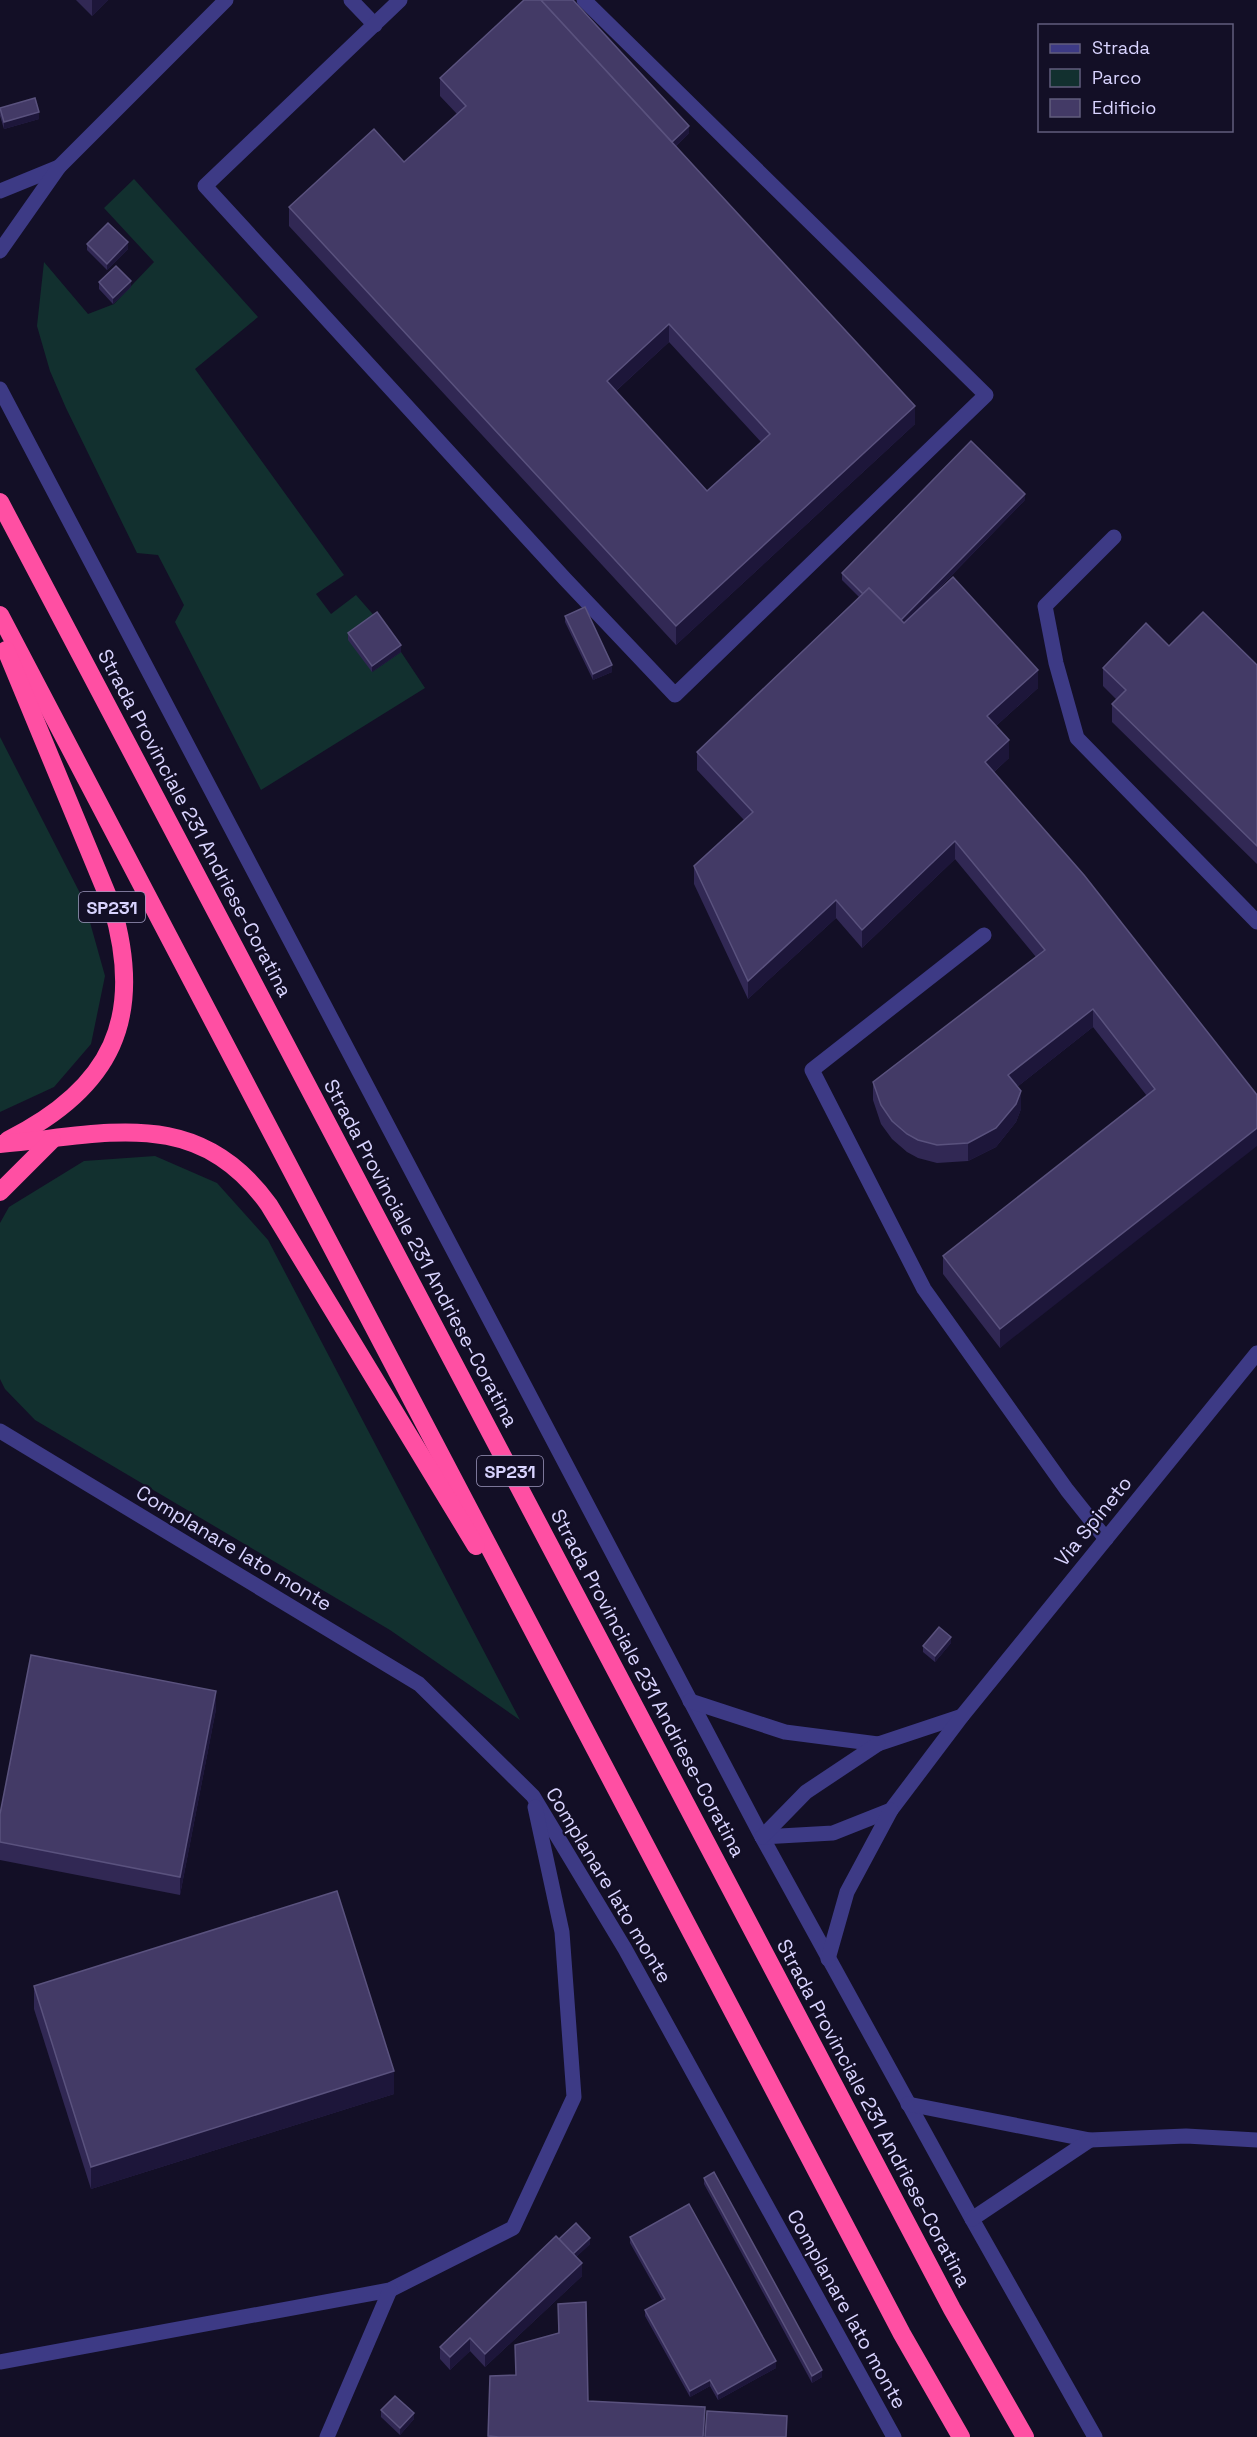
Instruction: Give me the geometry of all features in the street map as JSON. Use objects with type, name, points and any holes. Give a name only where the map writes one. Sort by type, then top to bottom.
[{"type":"highway","name":"Strada Provinciale 231 Andriese-Coratina","points":[[0,502],[952,2309],[1025,2437]]},
{"type":"highway","name":"SP231","points":[[0,615],[902,2334],[961,2437]]},
{"type":"highway","name":"SP231","points":[[0,634],[112,906],[122,946],[125,978],[119,1028],[101,1066],[83,1089],[55,1113],[0,1144]]},
{"type":"highway","name":"SP231","points":[[0,1144],[130,1132],[172,1136],[197,1144],[224,1159],[254,1186],[269,1205],[569,1700]]},
{"type":"highway","points":[[0,1192],[52,1140]]},
{"type":"street","points":[[0,251],[59,167],[226,0]]},
{"type":"street","points":[[351,0],[375,25]]},
{"type":"street","points":[[400,0],[205,186],[565,579],[675,695],[986,395],[584,0]]},
{"type":"street","points":[[0,191],[59,167]]},
{"type":"street","points":[[0,389],[762,1837],[1095,2437]]},
{"type":"street","points":[[1114,537],[1045,606],[1056,663],[1077,738],[1257,922]]},
{"type":"street","points":[[984,935],[812,1070],[924,1289],[1067,1490],[1106,1539]]},
{"type":"street","name":"Via Spineto","points":[[828,1959],[847,1892],[891,1810],[962,1716],[1257,1353]]},
{"type":"street","name":"Complanare lato monte","points":[[0,1431],[419,1684],[533,1796],[625,1949],[894,2437]]},
{"type":"street","points":[[690,1701],[785,1732],[878,1744]]},
{"type":"street","points":[[762,1837],[806,1792],[878,1744],[962,1716]]},
{"type":"street","points":[[0,2362],[390,2290],[513,2228],[574,2097],[562,1932],[533,1796]]},
{"type":"street","points":[[762,1837],[833,1833],[891,1810]]},
{"type":"street","points":[[908,2103],[1090,2140],[1186,2136],[1257,2140]]},
{"type":"street","points":[[972,2219],[1090,2140]]},
{"type":"street","points":[[327,2437],[390,2290]]},
{"type":"green space","points":[[134,179],[258,317],[195,369],[344,575],[316,594],[331,614],[356,595],[377,619],[372,672],[401,652],[425,688],[261,790],[175,622],[184,605],[158,555],[137,553],[66,408],[50,371],[37,326],[44,262],[88,314],[114,304],[154,262],[104,208]]},
{"type":"green space","points":[[0,737],[84,901],[105,976],[91,1044],[54,1087],[0,1112]]},
{"type":"green space","points":[[155,1156],[217,1183],[268,1240],[520,1720],[390,1630],[35,1420],[5,1389],[0,1379],[0,1223],[9,1207],[84,1161]]},
{"type":"building","points":[[524,0],[541,0],[915,406],[676,626],[289,207],[374,129],[404,162],[466,106],[440,78]],"holes":[[[669,324],[770,434],[707,491],[607,381]]]},
{"type":"building","points":[[541,0],[573,0],[689,126],[672,142]]},
{"type":"building","points":[[35,98],[39,112],[4,122],[0,108]]},
{"type":"building","points":[[108,223],[128,242],[107,264],[87,244]]},
{"type":"building","points":[[116,266],[131,281],[113,298],[99,282]]},
{"type":"building","points":[[971,441],[1025,494],[901,620],[869,588],[863,594],[842,573]]},
{"type":"building","points":[[953,577],[1038,670],[987,716],[1009,740],[985,762],[1084,875],[1257,1095],[1257,1128],[1000,1329],[943,1256],[1155,1089],[1093,1009],[1008,1075],[1021,1091],[1016,1104],[996,1128],[968,1143],[937,1145],[918,1140],[892,1121],[881,1105],[873,1082],[1045,950],[955,841],[862,930],[836,900],[748,981],[694,866],[753,812],[697,752],[869,588],[904,623]]},
{"type":"building","points":[[585,607],[612,665],[593,674],[565,616]]},
{"type":"building","points":[[377,612],[401,645],[372,666],[348,633]]},
{"type":"building","points":[[1203,612],[1257,665],[1257,846],[1112,704],[1126,690],[1103,668],[1146,623],[1169,646]]},
{"type":"building","points":[[939,1627],[951,1637],[935,1656],[923,1646]]},
{"type":"building","points":[[31,1655],[216,1691],[180,1877],[0,1842],[0,1814]]},
{"type":"building","points":[[337,1891],[394,2071],[91,2167],[34,1986]]},
{"type":"building","points":[[714,2172],[822,2370],[812,2376],[704,2178]]},
{"type":"building","points":[[689,2204],[776,2361],[718,2394],[710,2380],[690,2391],[645,2310],[665,2299],[630,2237]]},
{"type":"building","points":[[576,2223],[590,2238],[573,2254],[559,2239]]},
{"type":"building","points":[[556,2236],[582,2263],[485,2354],[470,2338],[450,2357],[440,2347]]},
{"type":"building","points":[[586,2302],[588,2401],[705,2407],[703,2437],[488,2436],[490,2376],[516,2375],[515,2345],[559,2333],[558,2304]]},
{"type":"building","points":[[395,2396],[414,2413],[400,2428],[381,2410]]},
{"type":"building","points":[[707,2411],[787,2416],[786,2437],[705,2437]]}]
